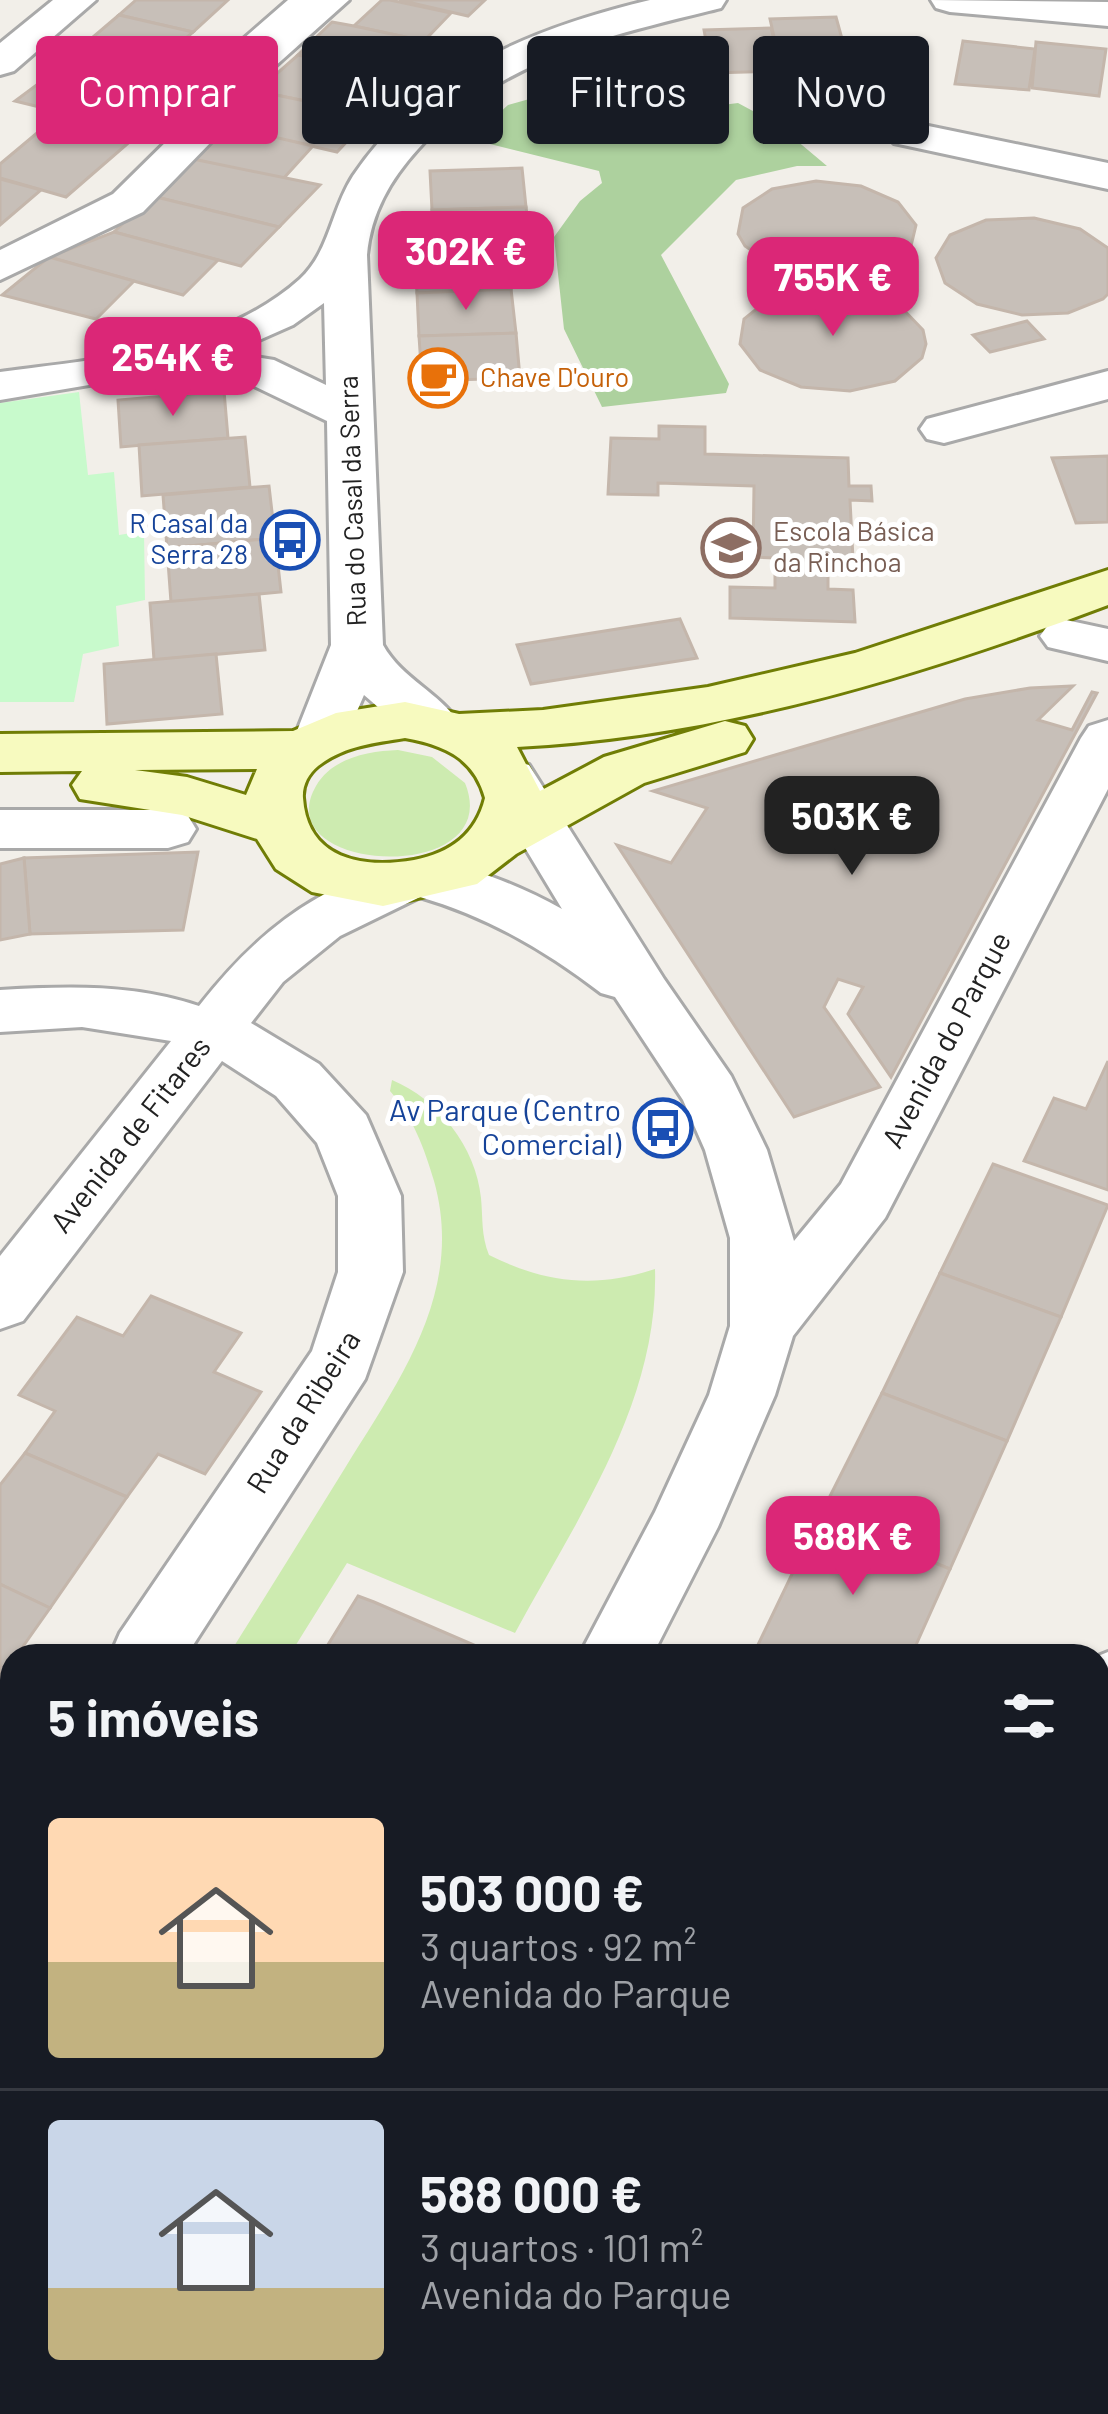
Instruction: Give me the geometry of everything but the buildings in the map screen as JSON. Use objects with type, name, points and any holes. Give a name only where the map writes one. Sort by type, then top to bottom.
[{"type":"street","points":[[0,63],[76,0]]},
{"type":"street","points":[[278,48],[330,0]]},
{"type":"street","name":"Rua do Casal da Serra","points":[[312,743],[357,645],[345,255],[347,229],[370,181],[416,122],[484,71],[560,36],[707,0]]},
{"type":"street","points":[[950,0],[1108,14]]},
{"type":"street","points":[[929,138],[1108,176]]},
{"type":"street","points":[[0,267],[128,203],[180,144]]},
{"type":"street","points":[[229,350],[329,278],[345,255]]},
{"type":"street","points":[[0,386],[229,350],[297,360],[348,343]]},
{"type":"street","points":[[229,350],[350,414]]},
{"type":"street","points":[[944,429],[1108,385]]},
{"type":"street","points":[[0,753],[312,743],[376,721],[556,730],[655,717],[897,660],[1108,586]]},
{"type":"street","points":[[0,787],[139,788],[188,796],[285,840],[343,879],[414,882],[481,856],[514,811],[624,770],[1094,634]]},
{"type":"street","name":"Rua do Casal da Serra","points":[[357,645],[383,686],[447,728]]},
{"type":"street","points":[[447,728],[500,760],[514,811]]},
{"type":"street","name":"Avenida do Parque","points":[[621,1644],[722,1439],[763,1326],[863,1201],[1108,737]]},
{"type":"street","points":[[285,840],[274,787],[312,743]]},
{"type":"street","name":"Avenida do Parque","points":[[514,811],[710,1092],[736,1150],[761,1238],[763,1326]]},
{"type":"street","points":[[0,829],[168,829]]},
{"type":"street","name":"Avenida de Fitares","points":[[262,968],[289,900],[285,840]]},
{"type":"street","name":"Avenida do Parque","points":[[414,882],[486,895],[542,919],[643,994]]},
{"type":"street","name":"Avenida de Fitares","points":[[0,1303],[262,968],[320,922],[414,882]]},
{"type":"street","name":"Rua da Ribeira","points":[[0,1011],[81,1005],[154,1016],[261,1056],[308,1087],[334,1114],[372,1190],[374,1269],[363,1315],[342,1360],[154,1644]]},
{"type":"lane","points":[[258,36],[299,0]]},
{"type":"green space","points":[[527,100],[527,144],[729,144],[729,104],[738,103],[753,111],[753,144],[801,144],[827,166],[797,166],[736,180],[661,255],[729,384],[726,393],[602,407],[564,329],[554,237],[580,201],[602,183],[599,171],[490,144],[503,144],[503,110]]},
{"type":"green space","points":[[79,392],[88,475],[114,472],[119,535],[144,531],[145,600],[116,606],[119,646],[83,654],[74,702],[0,702],[0,403]]},
{"type":"green space","points":[[398,750],[432,757],[465,783],[469,816],[452,839],[423,853],[387,856],[352,851],[324,838],[309,816],[323,776],[352,758]]},
{"type":"green space","points":[[392,1080],[425,1099],[463,1143],[478,1179],[489,1255],[530,1272],[570,1280],[612,1279],[655,1269],[653,1318],[643,1367],[609,1459],[515,1633],[347,1563],[296,1644],[235,1644],[406,1367],[434,1297],[441,1221],[434,1181],[417,1133],[390,1091]]},
{"type":"place","name":"Chave D'ouro","points":[[438,378]]},
{"type":"place","name":"R Casal da Serra 28","points":[[290,540]]},
{"type":"place","name":"Escola Básica da Rinchoa","points":[[731,548]]},
{"type":"place","name":"Av Parque (Centro Comercial)","points":[[663,1128]]}]
